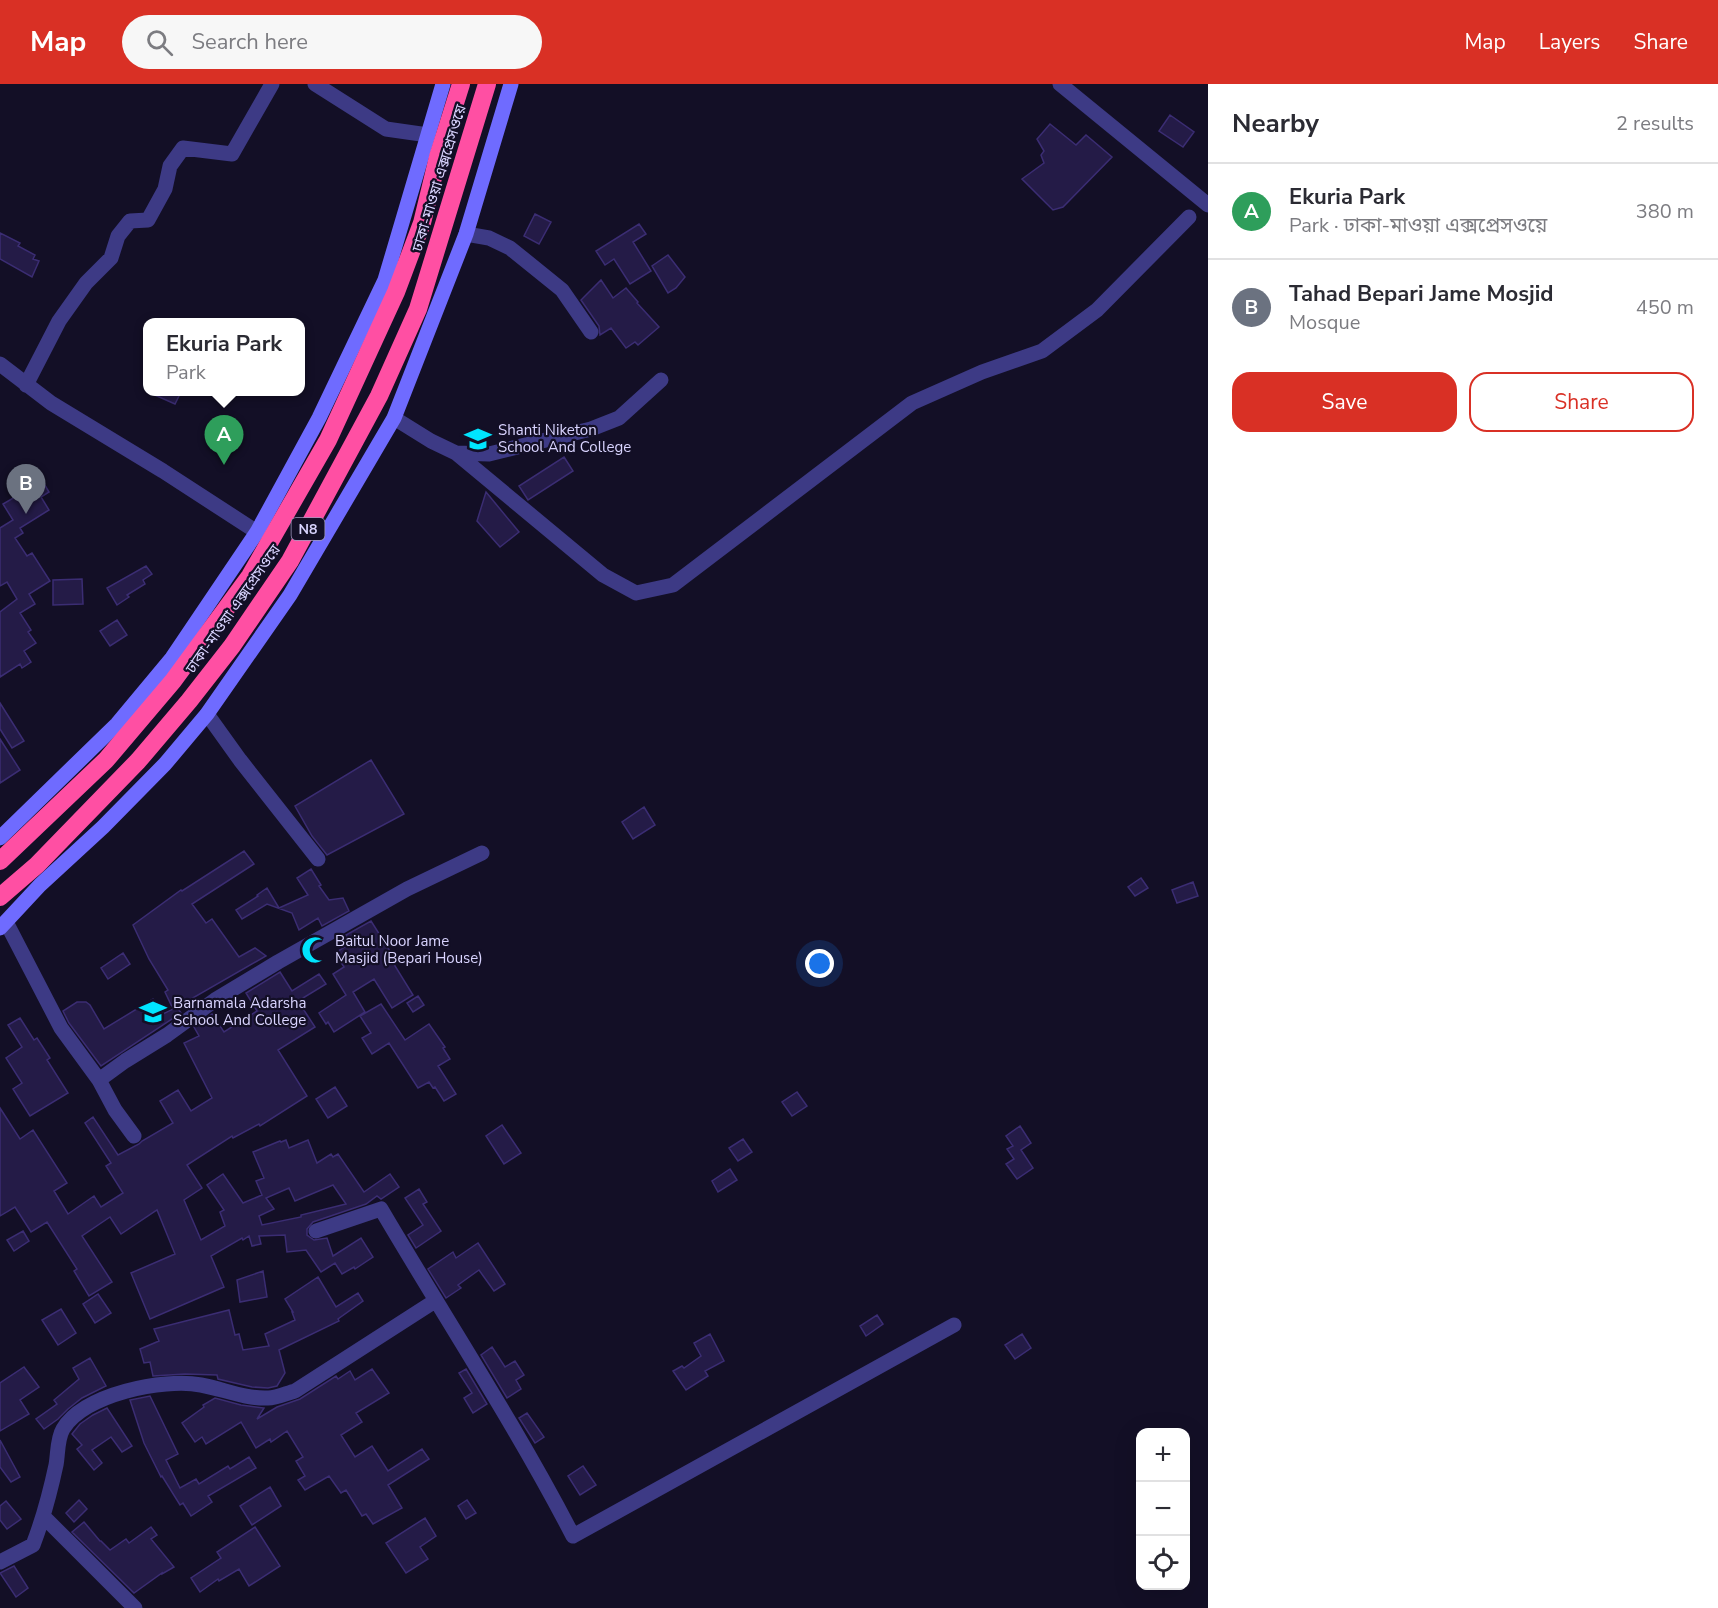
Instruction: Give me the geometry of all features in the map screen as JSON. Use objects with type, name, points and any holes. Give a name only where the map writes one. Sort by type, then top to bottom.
[{"type":"highway","name":"ঢাকা-মাওয়া এক্সপ্রেসওয়ে","points":[[0,861],[106,760],[173,681],[250,576],[328,441],[396,292],[422,222],[438,157],[461,84]]},
{"type":"highway","name":"ঢাকা-মাওয়া এক্সপ্রেসওয়ে","points":[[0,897],[37,865],[138,761],[225,655],[290,561],[379,396],[418,309],[487,84]]},
{"type":"main road","points":[[0,838],[117,724],[172,658],[257,532],[319,418],[385,280],[443,84]]},
{"type":"main road","points":[[3,925],[40,885],[103,828],[165,764],[207,714],[290,595],[394,418],[466,234],[511,84]]},
{"type":"street","points":[[26,385],[59,321],[86,283],[111,258],[118,236],[130,221],[148,220],[165,189],[170,166],[183,147],[232,154],[272,84]]},
{"type":"street","points":[[315,84],[386,129],[428,135]]},
{"type":"street","points":[[1060,84],[1208,205]]},
{"type":"street","points":[[394,418],[431,441],[456,453],[603,575],[636,592],[673,585],[912,403],[982,372],[1042,351],[1097,310],[1189,217]]},
{"type":"street","points":[[466,234],[489,238],[510,248],[562,290],[591,332]]},
{"type":"street","points":[[0,364],[51,403],[163,471],[257,532]]},
{"type":"street","points":[[456,453],[489,454],[591,429],[619,418],[661,380]]},
{"type":"street","points":[[207,714],[318,859]]},
{"type":"street","points":[[99,1080],[215,1000],[278,962],[406,889],[482,853]]},
{"type":"street","points":[[3,925],[61,1028],[99,1080],[115,1110],[134,1136]]},
{"type":"street","points":[[316,1231],[381,1209],[550,1491],[573,1536],[954,1325]]},
{"type":"street","points":[[0,1562],[33,1545],[44,1517],[56,1466],[61,1431],[75,1415],[102,1399],[134,1389],[167,1383],[200,1385],[235,1395],[270,1398],[295,1391],[435,1301]]},
{"type":"street","points":[[44,1517],[135,1608]]},
{"type":"building","points":[[1170,115],[1194,132],[1183,147],[1159,131]]},
{"type":"building","points":[[1050,124],[1076,145],[1086,135],[1112,157],[1063,207],[1053,210],[1022,179],[1044,163],[1041,155],[1044,151],[1037,139]]},
{"type":"building","points":[[535,214],[551,222],[539,244],[524,236]]},
{"type":"building","points":[[639,224],[646,234],[633,242],[651,271],[630,284],[614,259],[605,265],[596,251]]},
{"type":"building","points":[[0,233],[20,243],[18,246],[35,255],[33,259],[39,261],[32,277],[0,259]]},
{"type":"building","points":[[668,255],[685,277],[676,288],[668,293],[652,266]]},
{"type":"building","points":[[601,280],[613,298],[626,288],[659,327],[638,345],[635,342],[626,348],[611,328],[600,335],[599,326],[581,300]]},
{"type":"building","points":[[157,396],[179,396],[175,404]]},
{"type":"building","points":[[564,457],[573,471],[528,500],[519,486]]},
{"type":"building","points":[[43,482],[49,492],[41,497],[49,510],[20,528],[23,533],[15,538],[27,556],[32,553],[50,581],[29,594],[35,604],[20,613],[31,630],[28,632],[36,643],[24,651],[31,662],[22,668],[20,664],[0,677],[0,612],[17,599],[7,582],[0,586],[0,528],[13,520],[3,504]]},
{"type":"building","points":[[486,492],[519,532],[500,547],[477,521]]},
{"type":"building","points":[[146,566],[152,574],[143,580],[145,584],[127,595],[129,597],[117,605],[107,588]]},
{"type":"building","points":[[82,579],[83,604],[53,605],[53,580]]},
{"type":"building","points":[[117,620],[127,635],[110,646],[100,631]]},
{"type":"building","points":[[0,703],[24,741],[12,748],[0,729]]},
{"type":"building","points":[[0,739],[20,770],[0,783]]},
{"type":"building","points":[[371,760],[404,814],[327,855],[312,836],[295,806]]},
{"type":"building","points":[[644,807],[655,825],[633,839],[622,822]]},
{"type":"building","points":[[244,851],[254,864],[192,904],[206,923],[212,919],[239,957],[255,948],[266,956],[177,1007],[181,1013],[101,1066],[69,1023],[63,1011],[77,1002],[86,1002],[104,1029],[153,999],[163,1014],[173,1009],[165,992],[168,990],[149,959],[133,925],[181,890]]},
{"type":"building","points":[[311,869],[329,900],[343,898],[349,911],[322,926],[318,918],[299,930],[292,913],[267,904],[242,919],[236,910],[267,888],[279,908],[308,895],[297,878]]},
{"type":"building","points":[[1141,878],[1148,888],[1135,896],[1128,887]]},
{"type":"building","points":[[1193,882],[1198,896],[1177,903],[1172,890]]},
{"type":"building","points":[[371,921],[390,951],[387,953],[413,995],[392,1008],[374,979],[353,992],[365,1012],[334,1032],[319,1013],[346,995],[333,974],[344,967],[335,953],[351,943],[346,935]]},
{"type":"building","points":[[123,953],[130,964],[108,979],[101,968]]},
{"type":"building","points":[[280,972],[292,991],[319,974],[326,984],[298,1001],[315,1027],[278,1050],[307,1096],[260,1126],[259,1124],[233,1138],[232,1136],[187,1165],[202,1188],[184,1200],[201,1240],[225,1226],[220,1212],[224,1210],[207,1185],[223,1174],[243,1203],[262,1195],[256,1181],[264,1178],[253,1152],[280,1141],[286,1140],[289,1148],[308,1140],[317,1163],[331,1154],[333,1157],[338,1154],[364,1192],[390,1174],[399,1187],[381,1199],[377,1196],[366,1204],[313,1222],[307,1229],[307,1235],[314,1240],[327,1238],[333,1256],[361,1238],[373,1257],[355,1269],[354,1267],[342,1274],[335,1263],[321,1272],[306,1250],[287,1252],[285,1235],[259,1236],[261,1244],[252,1246],[249,1236],[211,1256],[224,1287],[150,1319],[131,1273],[175,1254],[157,1210],[121,1234],[110,1217],[82,1236],[112,1282],[89,1296],[74,1271],[77,1269],[47,1222],[31,1232],[15,1207],[0,1216],[0,1108],[20,1139],[33,1130],[67,1183],[54,1191],[68,1214],[94,1196],[101,1207],[123,1193],[106,1166],[111,1163],[85,1123],[93,1117],[118,1155],[173,1123],[160,1101],[178,1090],[191,1111],[212,1098],[184,1043],[199,1036],[194,1027],[212,1014],[224,1032],[257,1011],[246,993]],"holes":[[[333,1185],[346,1204],[262,1225],[259,1216],[274,1209],[266,1198],[289,1188],[295,1201]]]},
{"type":"building","points":[[418,996],[424,1005],[413,1012],[407,1003]]},
{"type":"building","points":[[381,1004],[405,1040],[429,1024],[445,1047],[443,1048],[450,1059],[438,1066],[456,1094],[444,1101],[429,1082],[418,1088],[389,1043],[372,1054],[362,1038],[371,1033],[360,1016]]},
{"type":"building","points":[[20,1018],[34,1040],[37,1038],[50,1058],[47,1060],[68,1093],[30,1116],[13,1089],[22,1083],[6,1058],[22,1047],[8,1025]]},
{"type":"building","points":[[335,1087],[347,1106],[328,1118],[316,1099]]},
{"type":"building","points":[[797,1092],[807,1106],[792,1116],[782,1102]]},
{"type":"building","points":[[502,1125],[521,1153],[504,1164],[486,1136]]},
{"type":"building","points":[[1020,1126],[1031,1143],[1021,1150],[1033,1168],[1017,1179],[1006,1164],[1014,1159],[1007,1149],[1013,1146],[1006,1136]]},
{"type":"building","points":[[743,1139],[752,1152],[738,1161],[729,1148]]},
{"type":"building","points":[[730,1169],[737,1180],[718,1192],[712,1181]]},
{"type":"building","points":[[419,1189],[427,1202],[423,1204],[441,1231],[416,1248],[408,1235],[423,1225],[405,1198]]},
{"type":"building","points":[[23,1231],[29,1241],[14,1251],[7,1240]]},
{"type":"building","points":[[478,1243],[505,1284],[494,1291],[479,1270],[458,1285],[461,1288],[446,1298],[428,1269],[453,1252],[456,1258]]},
{"type":"building","points":[[263,1271],[267,1297],[240,1302],[237,1280]]},
{"type":"building","points":[[318,1277],[336,1307],[358,1293],[363,1301],[338,1319],[339,1321],[279,1350],[285,1373],[277,1386],[252,1387],[218,1379],[217,1375],[153,1376],[150,1362],[144,1363],[140,1349],[159,1341],[154,1329],[229,1310],[235,1335],[239,1334],[243,1350],[269,1346],[265,1334],[295,1320],[285,1299]]},
{"type":"building","points":[[98,1294],[111,1313],[95,1323],[83,1304]]},
{"type":"building","points":[[61,1309],[76,1333],[58,1345],[42,1320]]},
{"type":"building","points":[[877,1315],[883,1324],[866,1336],[860,1326]]},
{"type":"building","points":[[710,1334],[724,1361],[705,1371],[708,1376],[686,1390],[673,1371],[682,1366],[684,1368],[701,1356],[694,1343]]},
{"type":"building","points":[[1022,1334],[1031,1348],[1015,1359],[1005,1345]]},
{"type":"building","points":[[492,1347],[505,1367],[515,1361],[524,1375],[516,1380],[521,1389],[507,1398],[481,1355]]},
{"type":"building","points":[[90,1358],[106,1386],[82,1398],[44,1429],[36,1419],[57,1404],[54,1400],[79,1379],[73,1368]]},
{"type":"building","points":[[24,1367],[39,1387],[20,1400],[29,1414],[0,1431],[0,1383]]},
{"type":"building","points":[[372,1369],[389,1393],[356,1413],[362,1422],[341,1435],[355,1457],[372,1446],[388,1471],[422,1449],[429,1459],[388,1485],[402,1508],[373,1524],[366,1514],[362,1516],[346,1490],[341,1493],[329,1476],[305,1490],[298,1480],[305,1476],[296,1461],[303,1457],[287,1431],[271,1442],[270,1439],[256,1448],[241,1422],[206,1444],[202,1437],[195,1442],[182,1423],[215,1398],[264,1408],[257,1419],[277,1407],[300,1399],[336,1376],[338,1379],[350,1371],[355,1380]]},
{"type":"building","points":[[466,1369],[487,1404],[473,1413],[464,1398],[472,1393],[459,1373]]},
{"type":"building","points":[[150,1396],[178,1454],[166,1460],[180,1488],[196,1479],[199,1484],[228,1466],[230,1469],[249,1457],[256,1468],[208,1496],[212,1502],[191,1516],[183,1503],[180,1505],[161,1477],[144,1443],[130,1400]]},
{"type":"building","points":[[107,1408],[132,1446],[122,1452],[111,1437],[92,1450],[102,1463],[94,1470],[77,1449],[82,1445],[72,1434],[80,1424]]},
{"type":"building","points":[[527,1413],[544,1437],[535,1443],[519,1418]]},
{"type":"building","points":[[0,1440],[20,1477],[11,1482],[0,1467]]},
{"type":"building","points":[[583,1466],[596,1485],[580,1495],[568,1476]]},
{"type":"building","points":[[270,1487],[281,1506],[252,1525],[240,1506]]},
{"type":"building","points":[[79,1500],[87,1509],[74,1522],[66,1513]]},
{"type":"building","points":[[467,1500],[476,1513],[466,1519],[458,1506]]},
{"type":"building","points":[[6,1501],[21,1519],[7,1529],[0,1520],[0,1506]]},
{"type":"building","points":[[425,1518],[436,1536],[420,1547],[428,1559],[406,1573],[386,1543]]},
{"type":"building","points":[[84,1522],[110,1550],[126,1539],[129,1543],[151,1527],[157,1535],[151,1539],[174,1567],[134,1593],[72,1532]]},
{"type":"building","points":[[255,1527],[280,1566],[249,1586],[239,1569],[219,1581],[218,1579],[200,1592],[191,1578],[221,1558],[217,1552]]},
{"type":"building","points":[[14,1566],[28,1588],[16,1597],[0,1573]]},
{"type":"place","name":"Shanti Niketon School And College","points":[[478,439]]},
{"type":"place","name":"Ekuria Park","points":[[224,465]]},
{"type":"place","name":"Tahad Bepari Jame Mosjid","points":[[26,514]]},
{"type":"place","name":"Baitul Noor Jame Masjid (Bepari House)","points":[[315,950]]},
{"type":"place","name":"Barnamala Adarsha School And College","points":[[153,1012]]}]
